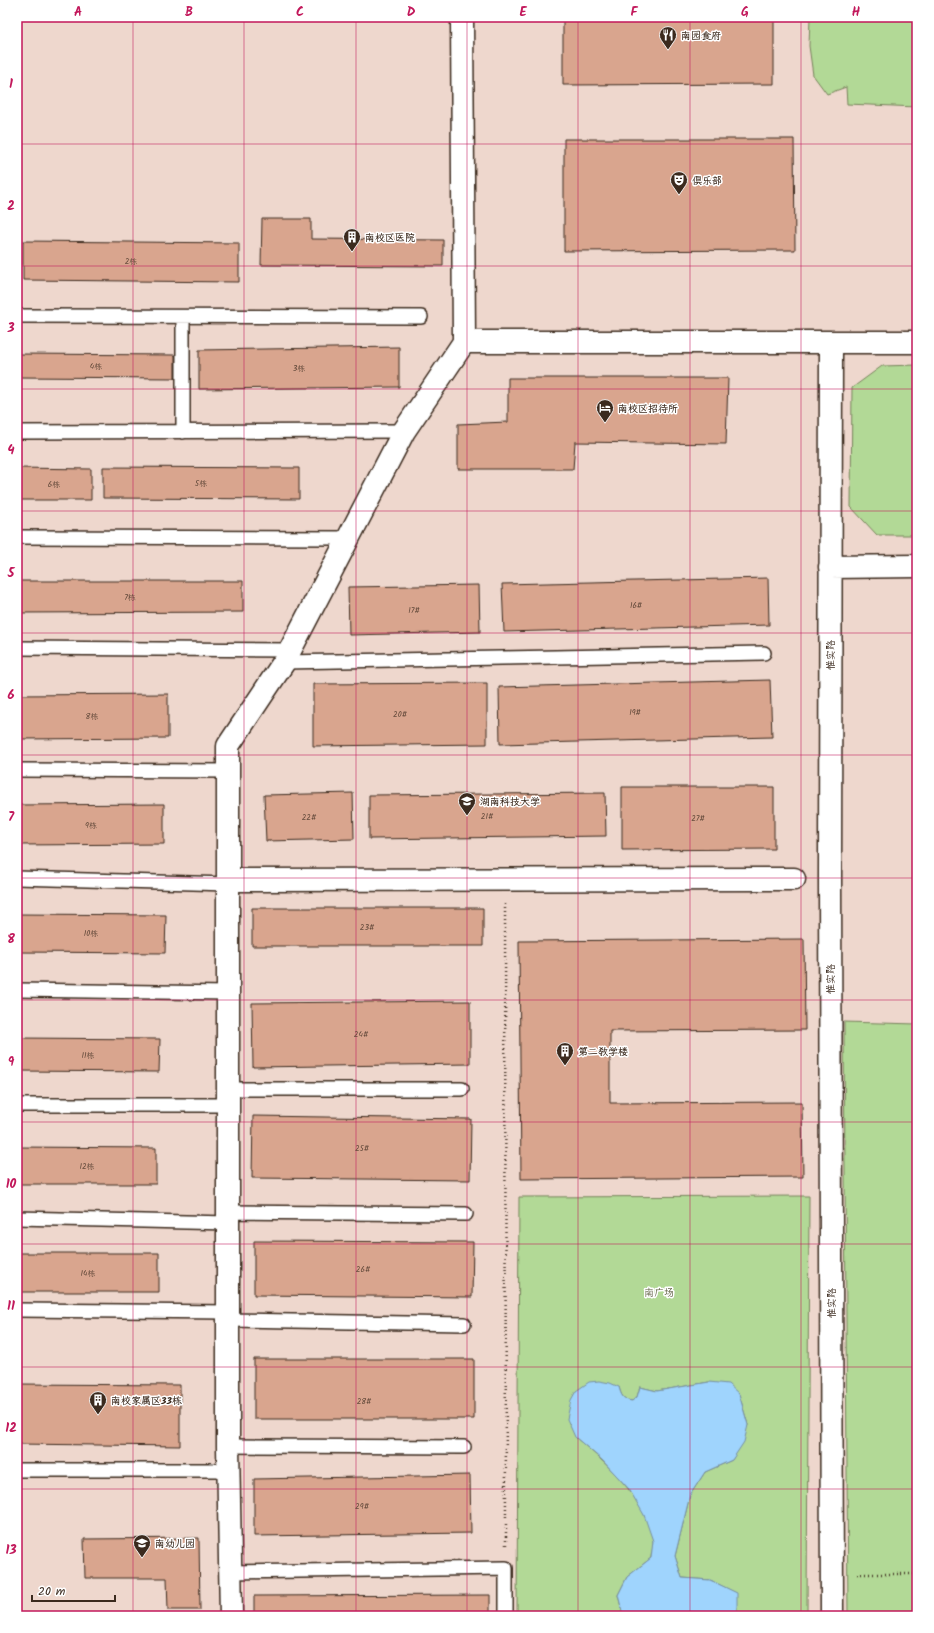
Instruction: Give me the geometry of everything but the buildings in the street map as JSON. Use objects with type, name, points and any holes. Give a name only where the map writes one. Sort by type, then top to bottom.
[{"type":"street","points":[[232,1616],[228,1446],[228,746],[287,656],[404,431],[464,342],[462,17]]},
{"type":"street","points":[[464,342],[917,342]]},
{"type":"street","name":"惟实路","points":[[831,342],[832,1616]]},
{"type":"street","points":[[830,566],[917,566]]},
{"type":"street","points":[[228,882],[794,879]]},
{"type":"lane","points":[[17,316],[420,317]]},
{"type":"lane","points":[[182,432],[183,317]]},
{"type":"lane","points":[[17,432],[404,431]]},
{"type":"lane","points":[[17,537],[348,538]]},
{"type":"lane","points":[[17,648],[287,656],[764,653]]},
{"type":"lane","points":[[17,770],[228,771]]},
{"type":"lane","points":[[17,878],[228,882]]},
{"type":"lane","points":[[17,990],[228,993]]},
{"type":"lane","points":[[17,1105],[462,1089]]},
{"type":"lane","points":[[17,1218],[228,1218],[466,1214]]},
{"type":"lane","points":[[17,1310],[464,1324]]},
{"type":"lane","points":[[228,1446],[464,1447]]},
{"type":"lane","points":[[17,1470],[229,1470]]},
{"type":"lane","points":[[231,1572],[506,1568],[506,1616]]},
{"type":"path","points":[[505,880],[506,1568]]},
{"type":"path","points":[[856,1574],[917,1574]]},
{"type":"shaded area","name":"湖南科技大学","points":[[17,17],[917,17],[917,1616],[17,1616]]},
{"type":"green space","points":[[810,17],[917,17],[917,107],[847,104],[846,87],[827,94],[813,75],[809,46]]},
{"type":"green space","points":[[917,365],[917,535],[877,535],[851,507],[852,388],[882,366]]},
{"type":"green space","points":[[844,1022],[917,1024],[917,1616],[848,1616]]},
{"type":"green space","name":"南广场","points":[[809,1196],[807,1616],[737,1616],[736,1593],[710,1580],[682,1578],[675,1556],[690,1495],[705,1472],[732,1460],[748,1425],[739,1394],[709,1382],[657,1391],[640,1387],[637,1397],[632,1401],[626,1400],[623,1397],[619,1387],[575,1437],[623,1482],[633,1495],[642,1509],[653,1540],[651,1558],[627,1577],[618,1595],[623,1615],[625,1616],[517,1616],[519,1197]]},
{"type":"water","points":[[599,1381],[610,1383],[619,1387],[623,1397],[626,1400],[632,1401],[637,1397],[640,1387],[657,1391],[709,1382],[728,1384],[739,1394],[748,1425],[744,1442],[732,1460],[705,1472],[690,1495],[675,1556],[682,1578],[710,1580],[737,1593],[737,1616],[623,1615],[618,1595],[627,1577],[651,1558],[653,1541],[644,1515],[629,1489],[602,1460],[575,1437],[567,1419],[571,1400],[576,1391],[589,1382]]},
{"type":"place","name":"南园食府","points":[[668,50]]},
{"type":"place","name":"俱乐部","points":[[679,195]]},
{"type":"place","name":"南校区医院","points":[[352,252]]},
{"type":"place","name":"南校区招待所","points":[[605,423]]},
{"type":"place","name":"湖南科技大学","points":[[467,816]]},
{"type":"place","name":"第二教学楼","points":[[565,1066]]},
{"type":"place","name":"南校家属区33栋","points":[[98,1415]]},
{"type":"place","name":"南幼儿园","points":[[142,1558]]}]
